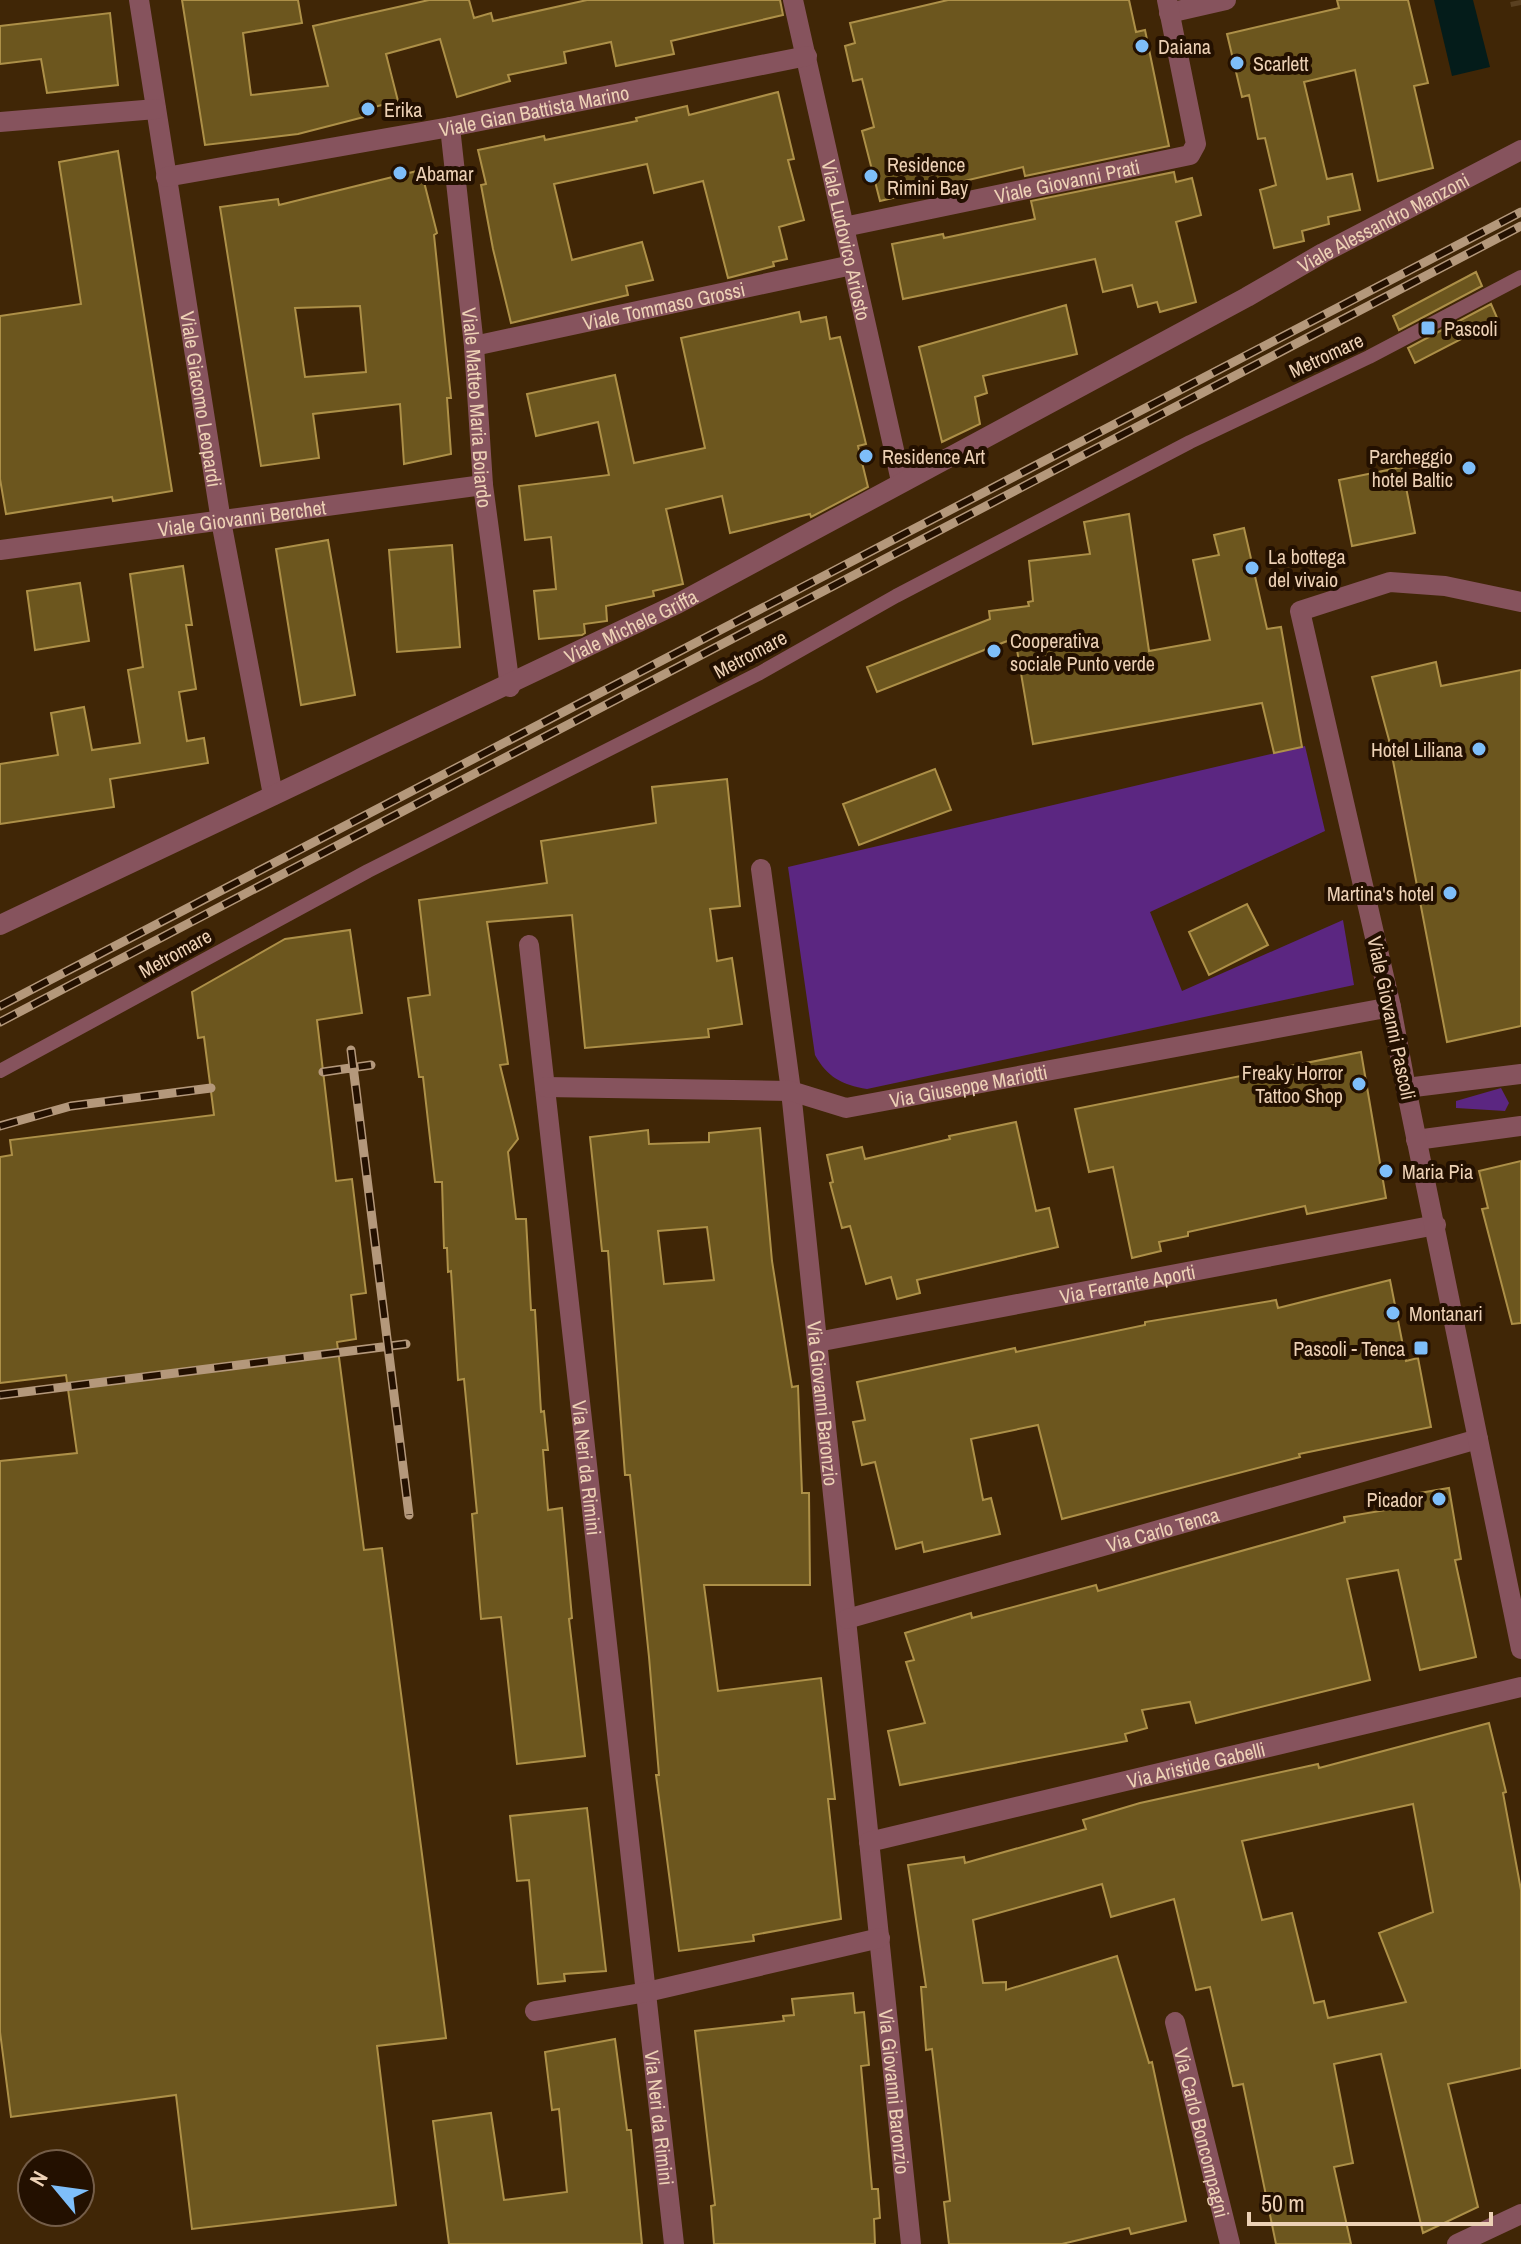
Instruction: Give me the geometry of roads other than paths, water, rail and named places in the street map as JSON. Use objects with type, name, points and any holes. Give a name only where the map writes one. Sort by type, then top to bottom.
[{"type":"street","name":"Viale Giacomo Leopardi","points":[[139,0],[221,521],[273,795]]},
{"type":"street","points":[[1168,6],[1226,0]]},
{"type":"street","name":"Viale Ludovico Ariosto","points":[[798,1],[807,56],[901,481]]},
{"type":"street","name":"Viale Giovanni Prati","points":[[844,227],[1171,161],[1195,150],[1168,6]]},
{"type":"street","name":"Viale Gian Battista Marino","points":[[166,177],[450,127],[807,56]]},
{"type":"street","points":[[0,122],[156,109]]},
{"type":"street","name":"Viale Matteo Maria Boiardo","points":[[450,127],[474,346],[483,485],[510,687]]},
{"type":"street","name":"Viale Alessandro Manzoni","points":[[1247,297],[1323,253],[1521,150]]},
{"type":"street","name":"Viale Tommaso Grossi","points":[[474,346],[852,265]]},
{"type":"street","name":"Viale Michele Griffa","points":[[0,925],[510,687],[677,604],[1247,297]]},
{"type":"street","name":"Viale Giovanni Berchet","points":[[0,550],[483,485]]},
{"type":"street","name":"Viale Giovanni Pascoli","points":[[1521,602],[1445,586],[1390,582],[1300,611],[1391,1007],[1521,1649]]},
{"type":"street","name":"Via Giovanni Baronzio","points":[[761,869],[791,1091],[911,2244]]},
{"type":"street","name":"Via Neri da Rimini","points":[[529,945],[674,2244]]},
{"type":"street","name":"Via Giuseppe Mariotti","points":[[545,1087],[791,1091],[846,1108],[1391,1007]]},
{"type":"street","points":[[1406,1088],[1521,1074]]},
{"type":"street","points":[[1416,1140],[1521,1126]]},
{"type":"street","name":"Via Ferrante Aporti","points":[[817,1342],[1436,1225]]},
{"type":"street","name":"Via Carlo Tenca","points":[[847,1619],[1478,1439]]},
{"type":"street","name":"Via Aristide Gabelli","points":[[869,1842],[1521,1687]]},
{"type":"street","points":[[535,2011],[647,1992],[880,1938]]},
{"type":"street","name":"Via Carlo Boncompagni","points":[[1175,2022],[1230,2244]]},
{"type":"street","points":[[1457,2244],[1521,2214]]},
{"type":"lane","name":"Metromare","points":[[0,1071],[368,871],[760,673],[896,596],[1176,449],[1381,351],[1521,277]]},
{"type":"water","points":[[1434,0],[1473,0],[1490,67],[1452,76]]},
{"type":"tunnel","points":[[1520,0],[1521,5]]},
{"type":"railway","points":[[0,1006],[1521,212]]},
{"type":"railway","points":[[0,1022],[1521,226]]},
{"type":"railway","points":[[351,1050],[409,1515]]},
{"type":"railway","points":[[323,1072],[371,1065]]},
{"type":"railway","points":[[0,1126],[71,1106],[211,1088]]},
{"type":"railway","points":[[0,1395],[406,1344]]},
{"type":"place","name":"Daiana","points":[[1142,46]]},
{"type":"place","name":"Scarlett","points":[[1237,63]]},
{"type":"place","name":"Erika","points":[[368,109]]},
{"type":"place","name":"Abamar","points":[[400,173]]},
{"type":"place","name":"Residence Rimini Bay","points":[[871,176]]},
{"type":"place","name":"Pascoli","points":[[1428,328]]},
{"type":"place","name":"Residence Art","points":[[866,456]]},
{"type":"place","name":"Parcheggio hotel Baltic","points":[[1469,468]]},
{"type":"place","name":"La bottega del vivaio","points":[[1252,568]]},
{"type":"place","name":"Cooperativa sociale Punto verde","points":[[994,651]]},
{"type":"place","name":"Hotel Liliana","points":[[1479,749]]},
{"type":"place","name":"Martina's hotel","points":[[1450,893]]},
{"type":"place","name":"Freaky Horror Tattoo Shop","points":[[1359,1084]]},
{"type":"place","name":"Maria Pia","points":[[1386,1171]]},
{"type":"place","name":"Montanari","points":[[1393,1313]]},
{"type":"place","name":"Pascoli - Tenca","points":[[1421,1348]]},
{"type":"place","name":"Picador","points":[[1439,1499]]}]
